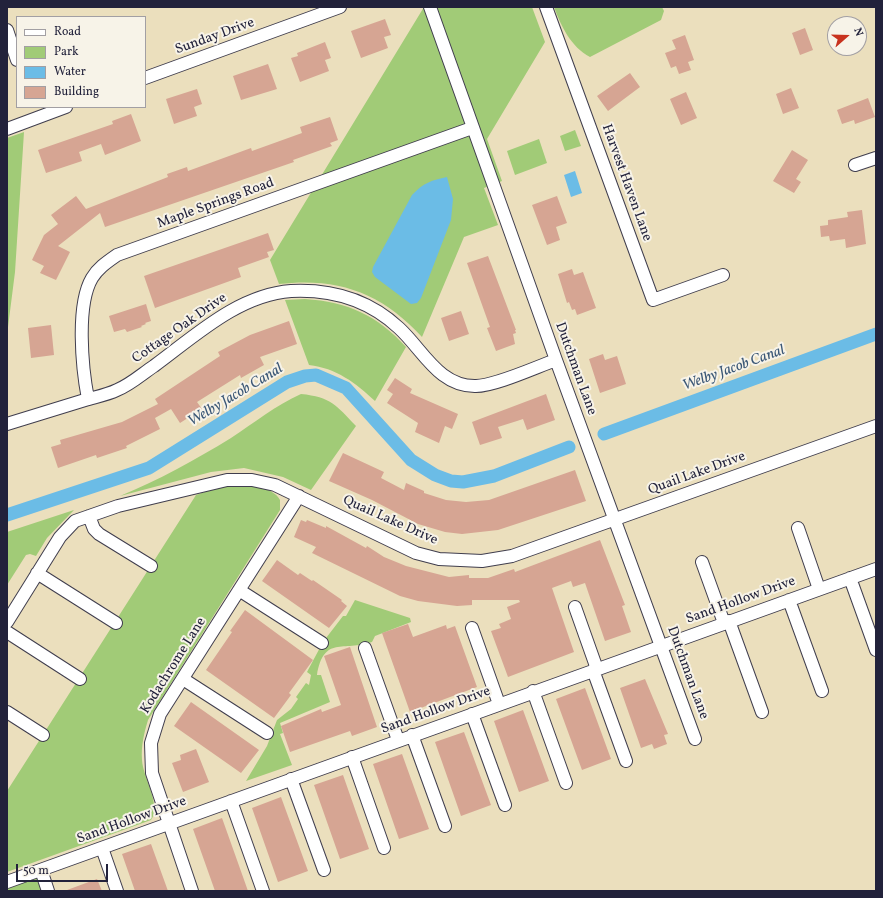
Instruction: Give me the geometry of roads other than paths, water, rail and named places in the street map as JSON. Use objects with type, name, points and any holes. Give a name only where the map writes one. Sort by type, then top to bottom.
[{"type":"street","name":"Sunday Drive","points":[[146,78],[340,7]]},
{"type":"street","name":"Dutchman Lane","points":[[430,7],[472,128],[695,739]]},
{"type":"street","name":"Harvest Haven Lane","points":[[546,7],[653,300],[723,275]]},
{"type":"street","points":[[7,30],[16,57]]},
{"type":"street","points":[[7,128],[35,112],[60,108]]},
{"type":"street","name":"Maple Springs Road","points":[[88,399],[81,354],[85,296],[92,279],[102,265],[117,255],[472,128]]},
{"type":"street","points":[[855,165],[876,158]]},
{"type":"street","name":"Cottage Oak Drive","points":[[7,424],[118,390],[231,311],[250,301],[289,291],[313,290],[337,293],[358,300],[379,312],[399,328],[433,367],[442,375],[462,385],[487,385],[556,360]]},
{"type":"street","name":"Quail Lake Drive","points":[[7,622],[68,526],[75,521],[143,500],[226,480],[241,479],[264,482],[299,496],[416,553],[453,561],[482,561],[512,556],[876,426]]},
{"type":"street","name":"Kodachrome Lane","points":[[192,891],[168,824],[152,773],[150,762],[151,743],[160,714],[299,496]]},
{"type":"street","points":[[89,516],[94,529],[99,534],[151,566]]},
{"type":"street","points":[[798,528],[820,589]]},
{"type":"street","points":[[702,562],[762,712]]},
{"type":"street","name":"Sand Hollow Drive","points":[[7,882],[876,568]]},
{"type":"street","points":[[37,574],[116,623]]},
{"type":"street","points":[[850,578],[876,650]]},
{"type":"street","points":[[239,590],[322,643]]},
{"type":"street","points":[[789,600],[822,691]]},
{"type":"street","points":[[575,607],[626,761]]},
{"type":"street","points":[[472,628],[499,704]]},
{"type":"street","points":[[7,632],[80,679]]},
{"type":"street","points":[[365,648],[398,740]]},
{"type":"street","points":[[183,679],[267,733]]},
{"type":"street","points":[[533,692],[566,783]]},
{"type":"street","points":[[7,712],[43,735]]},
{"type":"street","points":[[472,714],[505,805]]},
{"type":"street","points":[[412,736],[445,826]]},
{"type":"street","points":[[352,757],[384,848]]},
{"type":"street","points":[[291,779],[324,870]]},
{"type":"street","points":[[230,801],[262,891]]},
{"type":"street","points":[[102,848],[117,891]]},
{"type":"street","points":[[41,870],[48,891]]},
{"type":"water","points":[[575,171],[582,193],[571,197],[564,175]]},
{"type":"water","points":[[447,177],[453,199],[451,220],[421,298],[417,303],[411,304],[375,277],[372,272],[373,267],[412,195],[428,183]]},
{"type":"waterway","name":"Welby Jacob Canal","points":[[604,434],[876,334]]},
{"type":"waterway","name":"Welby Jacob Canal","points":[[7,515],[149,468],[287,382],[305,376],[316,375],[346,388],[411,460],[435,475],[451,481],[463,482],[494,476],[569,447]]}]
